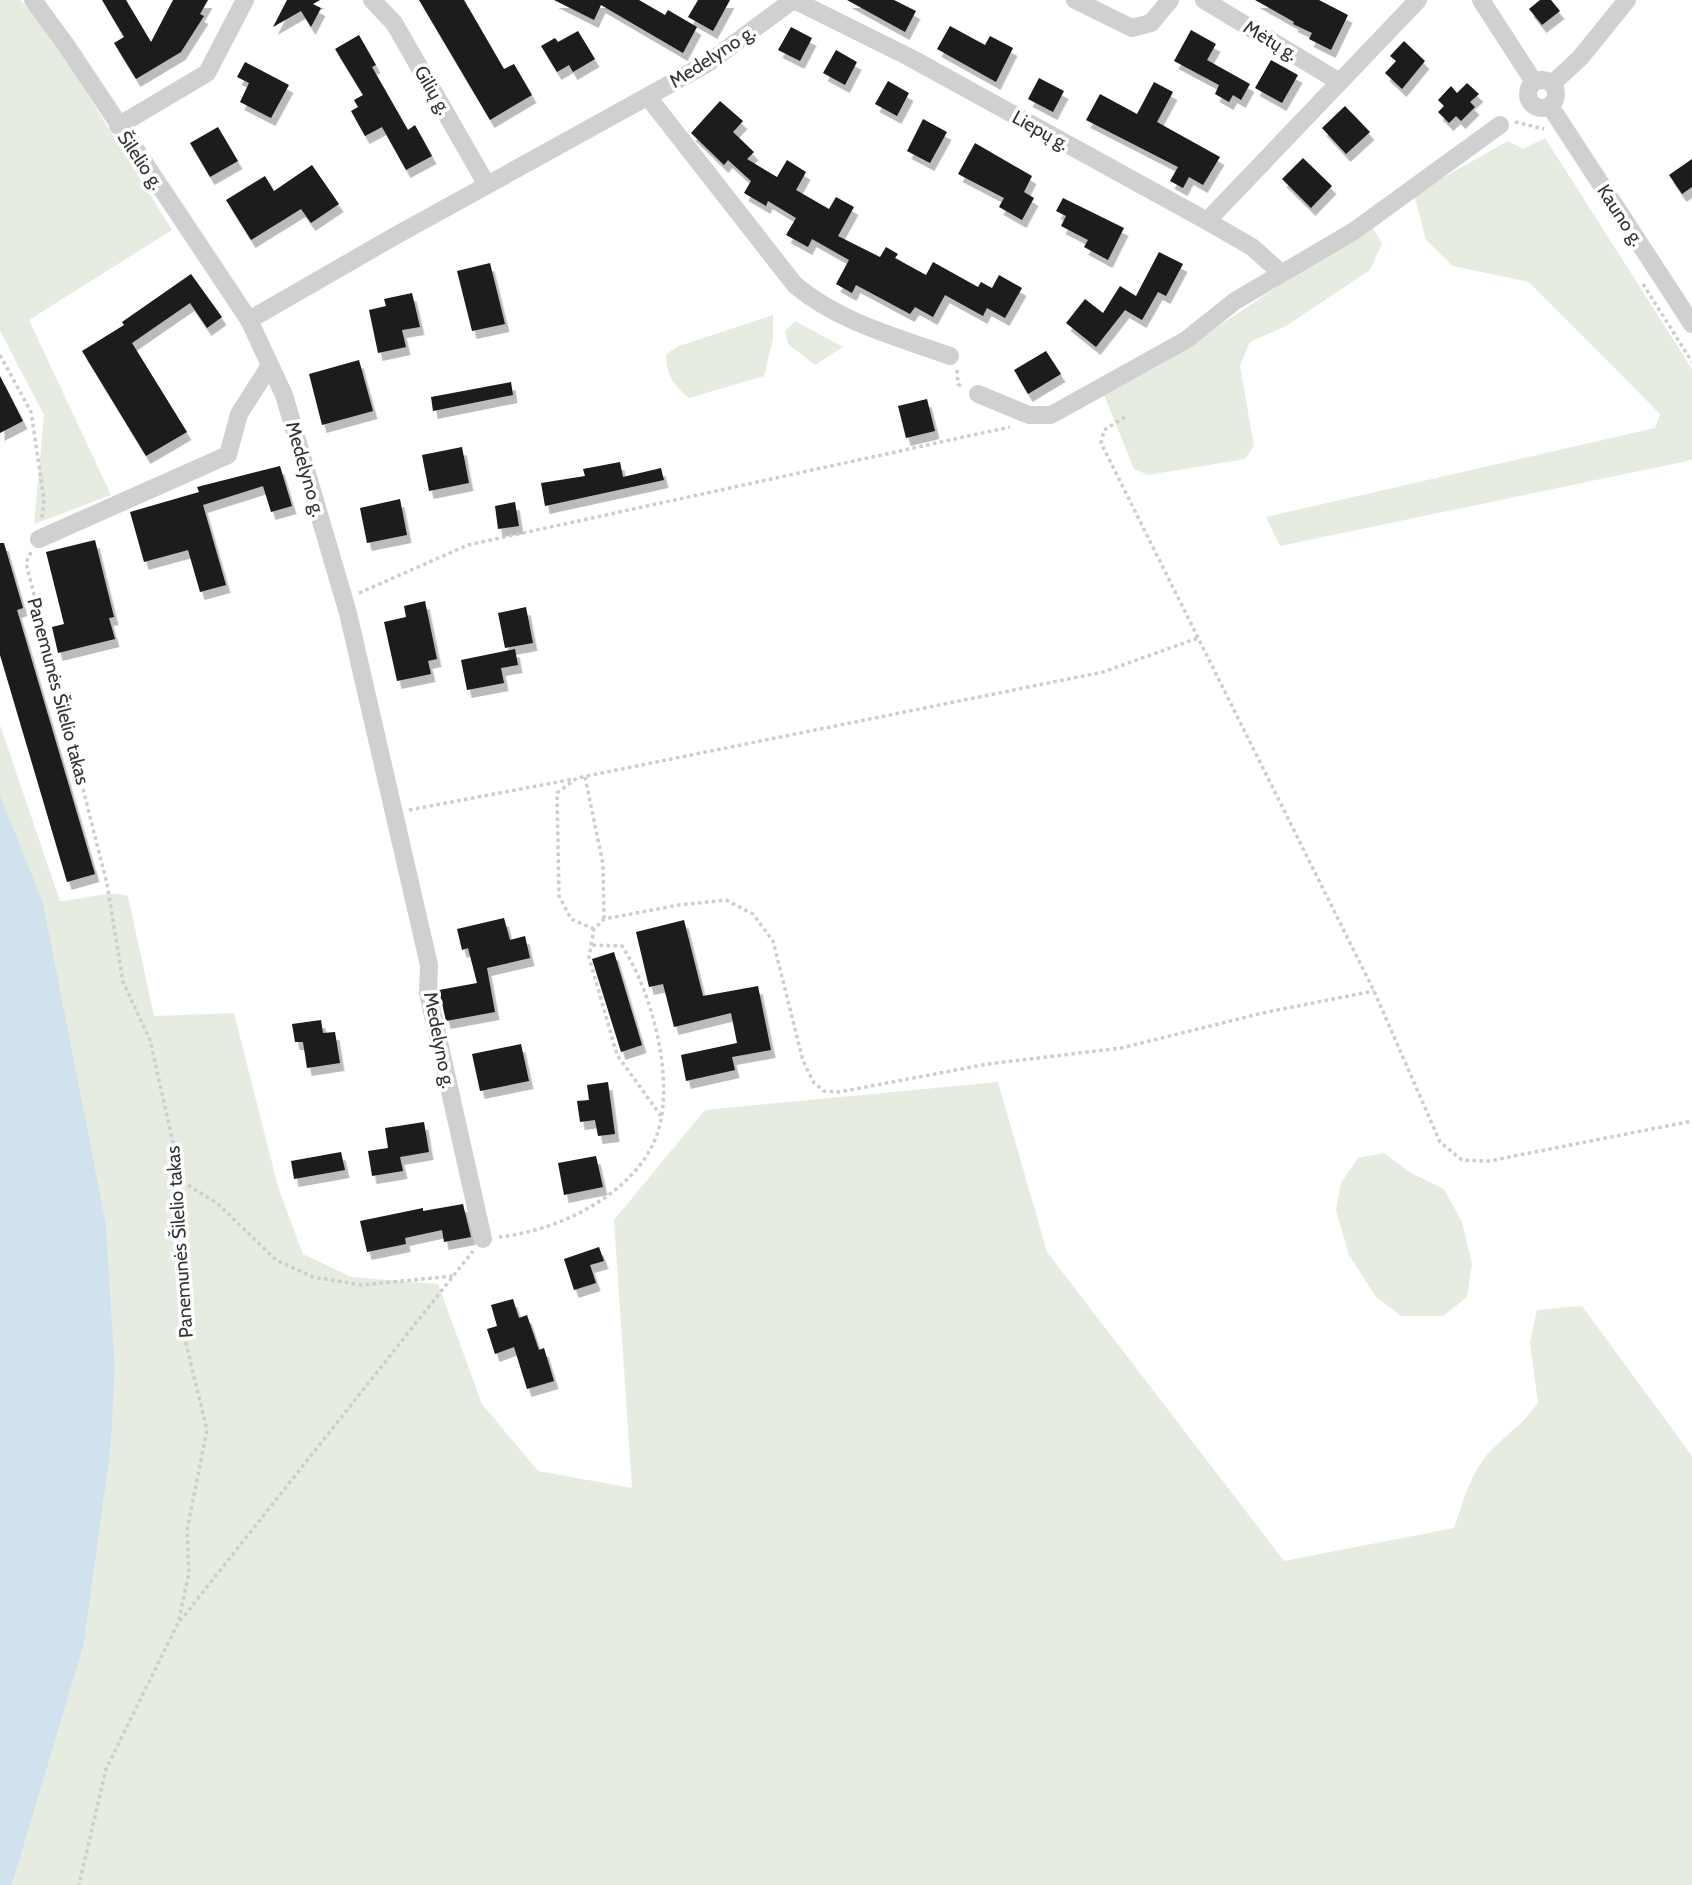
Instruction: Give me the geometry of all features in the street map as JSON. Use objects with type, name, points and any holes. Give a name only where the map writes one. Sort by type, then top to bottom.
[{"type":"street","name":"Šilelio g.","points":[[33,0],[66,45],[249,320]]},
{"type":"street","points":[[118,126],[207,73],[245,0]]},
{"type":"street","name":"Gilių g.","points":[[372,0],[394,23],[486,185]]},
{"type":"street","name":"Medelyno g.","points":[[483,1239],[428,993],[429,965],[344,600],[284,395],[249,320],[486,185],[709,63],[793,0]]},
{"type":"street","name":"Liepų g.","points":[[793,0],[909,57],[1207,221],[1252,247],[1281,273]]},
{"type":"street","points":[[1075,0],[1132,28],[1151,23],[1170,0]]},
{"type":"street","name":"Mėtų g.","points":[[1204,0],[1338,81]]},
{"type":"street","points":[[1207,221],[1418,0]]},
{"type":"street","name":"Kauno g.","points":[[1480,0],[1534,82],[1529,87],[1528,99],[1538,108],[1550,106],[1692,324]]},
{"type":"street","points":[[1552,85],[1598,37],[1627,0]]},
{"type":"street","points":[[1534,82],[1548,81],[1552,85],[1556,96],[1550,106]]},
{"type":"street","points":[[648,97],[795,285],[816,303],[849,319],[950,356]]},
{"type":"street","points":[[978,394],[1029,415],[1051,415],[1186,340],[1235,301],[1354,231],[1500,125]]},
{"type":"street","points":[[38,539],[228,455],[239,414],[270,367]]},
{"type":"path","points":[[1500,125],[1520,121],[1547,132]]},
{"type":"path","name":"Panemunės Šilelio takas","points":[[0,355],[31,412],[44,499],[38,539],[26,563],[107,884],[123,982],[150,1040],[176,1156],[183,1326],[206,1430],[187,1530],[189,1573],[178,1623],[106,1769],[79,1885]]},
{"type":"path","points":[[950,356],[955,360],[958,384],[978,394]]},
{"type":"path","points":[[344,600],[468,545],[957,436],[1020,425],[1042,415]]},
{"type":"path","points":[[1125,417],[1104,430],[1101,443],[1374,991],[1440,1142],[1462,1160],[1489,1161],[1692,1121]]},
{"type":"path","points":[[393,813],[586,777],[1103,672],[1198,638]]},
{"type":"path","points":[[586,777],[603,864],[604,919]]},
{"type":"path","points":[[586,777],[577,778],[557,793],[559,896],[571,919],[594,929]]},
{"type":"path","points":[[661,1116],[617,1055],[589,957],[594,929],[604,919],[679,905],[726,900],[753,914],[773,941],[803,1061],[814,1083],[824,1091],[839,1092],[988,1064],[1121,1048],[1267,1012],[1374,991]]},
{"type":"path","points":[[178,1623],[483,1239],[546,1225],[584,1210],[611,1194],[636,1169],[653,1143],[661,1116],[663,1052],[637,968],[622,946],[591,945]]},
{"type":"path","points":[[177,1178],[217,1203],[276,1260],[313,1277],[361,1285],[453,1276]]},
{"type":"shaded area","points":[[0,0],[20,0],[48,31],[172,230],[29,320],[111,495],[34,524],[44,415],[0,331]]},
{"type":"shaded area","points":[[1545,138],[1692,369],[1692,460],[1280,546],[1266,517],[1655,428],[1660,414],[1529,282],[1453,266],[1426,240],[1414,194],[1508,141],[1523,149]]},
{"type":"shaded area","points":[[1370,224],[1382,243],[1370,270],[1286,326],[1250,342],[1240,366],[1254,446],[1245,459],[1148,475],[1134,469],[1104,395],[1167,361]]},
{"type":"shaded area","points":[[773,315],[773,339],[764,376],[689,398],[675,384],[667,367],[666,354],[679,346]]},
{"type":"shaded area","points":[[795,321],[843,347],[815,365],[788,344],[785,331]]},
{"type":"shaded area","points":[[0,725],[60,901],[103,895],[128,896],[154,1016],[234,1013],[278,1187],[303,1254],[351,1277],[438,1284],[482,1404],[538,1471],[632,1488],[614,1220],[705,1110],[998,1082],[1047,1252],[1284,1561],[1454,1528],[1476,1470],[1538,1403],[1530,1342],[1537,1310],[1582,1306],[1692,1456],[1692,1885],[12,1885],[84,1644],[111,1446],[115,1368],[106,1223],[43,902],[0,795]]},
{"type":"shaded area","points":[[1384,1153],[1411,1173],[1444,1189],[1462,1222],[1472,1264],[1467,1297],[1443,1316],[1401,1316],[1376,1297],[1349,1255],[1336,1210],[1341,1183],[1358,1158]]},
{"type":"water","points":[[0,795],[43,902],[106,1223],[115,1368],[111,1446],[84,1644],[12,1885],[0,1885]]},
{"type":"building","points":[[102,0],[126,0],[151,42],[173,0],[208,0],[200,14],[204,16],[181,52],[136,79],[114,43],[124,37]]},
{"type":"building","points":[[287,0],[320,0],[313,4],[321,8],[311,27],[301,11],[273,27]]},
{"type":"building","points":[[419,0],[464,0],[504,69],[514,64],[532,95],[490,120]]},
{"type":"building","points":[[554,0],[639,0],[665,15],[668,10],[697,27],[683,53],[601,5],[594,20]]},
{"type":"building","points":[[698,0],[730,0],[713,31],[688,17]]},
{"type":"building","points":[[847,0],[894,0],[916,11],[905,32]]},
{"type":"building","points":[[1255,0],[1319,0],[1348,15],[1331,50],[1309,39],[1312,33]]},
{"type":"building","points":[[1540,0],[1551,0],[1560,11],[1542,25],[1529,9]]},
{"type":"building","points":[[950,26],[985,45],[990,36],[1013,48],[996,82],[937,49]]},
{"type":"building","points":[[791,27],[812,38],[800,61],[778,50]]},
{"type":"building","points":[[1191,30],[1216,44],[1207,60],[1250,84],[1241,100],[1233,95],[1229,102],[1215,94],[1219,85],[1174,61]]},
{"type":"building","points":[[578,31],[595,59],[573,72],[569,65],[557,72],[541,46],[555,38],[558,42]]},
{"type":"building","points":[[359,35],[376,65],[372,67],[408,130],[415,125],[432,156],[406,170],[382,127],[365,136],[351,111],[358,107],[354,100],[363,95],[335,49]]},
{"type":"building","points":[[1404,41],[1425,61],[1402,89],[1385,73],[1396,61],[1390,56]]},
{"type":"building","points":[[836,50],[857,62],[845,85],[823,73]]},
{"type":"building","points":[[1271,60],[1298,75],[1282,103],[1255,88]]},
{"type":"building","points":[[245,62],[289,85],[271,118],[240,102],[249,83],[237,77]]},
{"type":"building","points":[[1039,78],[1064,91],[1053,112],[1028,99]]},
{"type":"building","points":[[888,81],[909,93],[897,116],[875,104]]},
{"type":"building","points":[[1154,82],[1173,92],[1157,122],[1220,157],[1203,185],[1189,177],[1183,188],[1170,181],[1178,167],[1086,120],[1100,94],[1137,114]]},
{"type":"building","points":[[1467,83],[1479,94],[1470,102],[1475,107],[1461,121],[1456,116],[1449,123],[1438,112],[1444,106],[1438,100],[1451,86],[1457,93]]},
{"type":"building","points":[[720,101],[743,121],[733,132],[754,152],[747,159],[777,177],[787,160],[806,172],[796,190],[829,209],[836,197],[854,207],[838,236],[880,257],[886,247],[898,254],[895,258],[926,275],[933,262],[978,287],[981,282],[992,288],[999,275],[1022,288],[1005,318],[987,308],[983,316],[945,295],[933,317],[915,307],[910,314],[856,285],[852,293],[836,284],[849,260],[812,239],[808,247],[786,235],[796,218],[768,201],[766,206],[744,193],[751,181],[728,160],[724,165],[691,133]]},
{"type":"building","points":[[1345,106],[1370,132],[1346,154],[1322,128]]},
{"type":"building","points":[[923,119],[947,132],[930,163],[907,151]]},
{"type":"building","points":[[218,127],[238,161],[210,177],[190,143]]},
{"type":"building","points":[[975,143],[1032,176],[1024,192],[1034,198],[1022,220],[999,207],[1004,198],[958,174]]},
{"type":"building","points":[[1303,158],[1332,186],[1311,208],[1282,179]]},
{"type":"building","points":[[1692,159],[1692,187],[1682,194],[1669,175]]},
{"type":"building","points":[[312,165],[339,204],[311,223],[301,209],[251,240],[226,200],[265,176],[274,191]]},
{"type":"building","points":[[1063,198],[1124,228],[1108,260],[1084,247],[1088,240],[1061,226],[1066,216],[1056,211]]},
{"type":"building","points":[[1159,252],[1183,264],[1166,296],[1158,292],[1142,320],[1125,310],[1096,347],[1066,323],[1085,299],[1103,313],[1120,286],[1136,296]]},
{"type":"building","points":[[490,263],[505,324],[472,331],[457,271]]},
{"type":"building","points":[[191,274],[222,317],[207,328],[190,303],[132,343],[187,432],[146,456],[82,351],[124,325],[122,322]]},
{"type":"building","points":[[412,293],[420,327],[402,330],[406,347],[378,353],[369,310],[386,306],[384,299]]},
{"type":"building","points":[[1046,351],[1061,374],[1028,394],[1014,370]]},
{"type":"building","points":[[359,360],[373,411],[322,425],[309,374]]},
{"type":"building","points":[[0,376],[23,421],[0,433]]},
{"type":"building","points":[[511,382],[513,395],[433,411],[431,397]]},
{"type":"building","points":[[927,399],[935,431],[906,438],[898,406]]},
{"type":"building","points":[[462,447],[469,483],[429,491],[422,455]]},
{"type":"building","points":[[620,462],[623,477],[661,468],[664,480],[545,506],[541,483],[585,476],[583,469]]},
{"type":"building","points":[[280,466],[292,506],[271,512],[263,486],[203,505],[226,585],[200,592],[188,550],[144,562],[130,512],[199,492],[197,487]]},
{"type":"building","points":[[400,499],[407,535],[367,543],[360,508]]},
{"type":"building","points":[[515,502],[519,526],[498,529],[495,506]]},
{"type":"building","points":[[95,540],[114,617],[109,618],[115,639],[58,653],[52,627],[64,624],[46,552]]},
{"type":"building","points":[[0,543],[4,543],[23,608],[17,610],[95,874],[67,882],[0,655]]},
{"type":"building","points":[[425,601],[437,659],[428,661],[431,674],[397,681],[384,622],[406,617],[404,606]]},
{"type":"building","points":[[526,607],[533,643],[505,648],[498,613]]},
{"type":"building","points":[[515,649],[518,665],[501,668],[504,683],[467,690],[461,660]]},
{"type":"building","points":[[504,918],[510,940],[525,936],[530,958],[487,968],[495,1012],[446,1021],[439,990],[477,983],[468,948],[462,950],[457,929]]},
{"type":"building","points":[[684,920],[703,996],[758,986],[771,1050],[732,1057],[735,1070],[686,1081],[681,1055],[737,1043],[731,1013],[674,1027],[663,984],[649,987],[636,932]]},
{"type":"building","points":[[614,952],[642,1045],[621,1052],[592,959]]},
{"type":"building","points":[[321,1020],[323,1033],[335,1032],[340,1063],[307,1068],[303,1042],[295,1042],[292,1024]]},
{"type":"building","points":[[521,1044],[529,1081],[480,1091],[472,1054]]},
{"type":"building","points":[[608,1082],[615,1134],[598,1136],[595,1120],[580,1122],[577,1101],[589,1100],[587,1085]]},
{"type":"building","points":[[424,1122],[429,1152],[400,1157],[403,1171],[372,1176],[368,1151],[388,1148],[385,1128]]},
{"type":"building","points":[[341,1152],[345,1170],[294,1179],[291,1161]]},
{"type":"building","points":[[596,1156],[603,1187],[564,1195],[558,1163]]},
{"type":"building","points":[[463,1204],[471,1237],[444,1242],[442,1230],[405,1238],[406,1244],[367,1252],[360,1221],[423,1208],[423,1211]]},
{"type":"building","points":[[599,1247],[604,1261],[590,1265],[596,1283],[574,1290],[564,1259]]},
{"type":"building","points":[[513,1299],[519,1318],[527,1315],[539,1350],[544,1348],[554,1381],[527,1389],[514,1347],[495,1354],[487,1329],[497,1326],[491,1305]]}]
